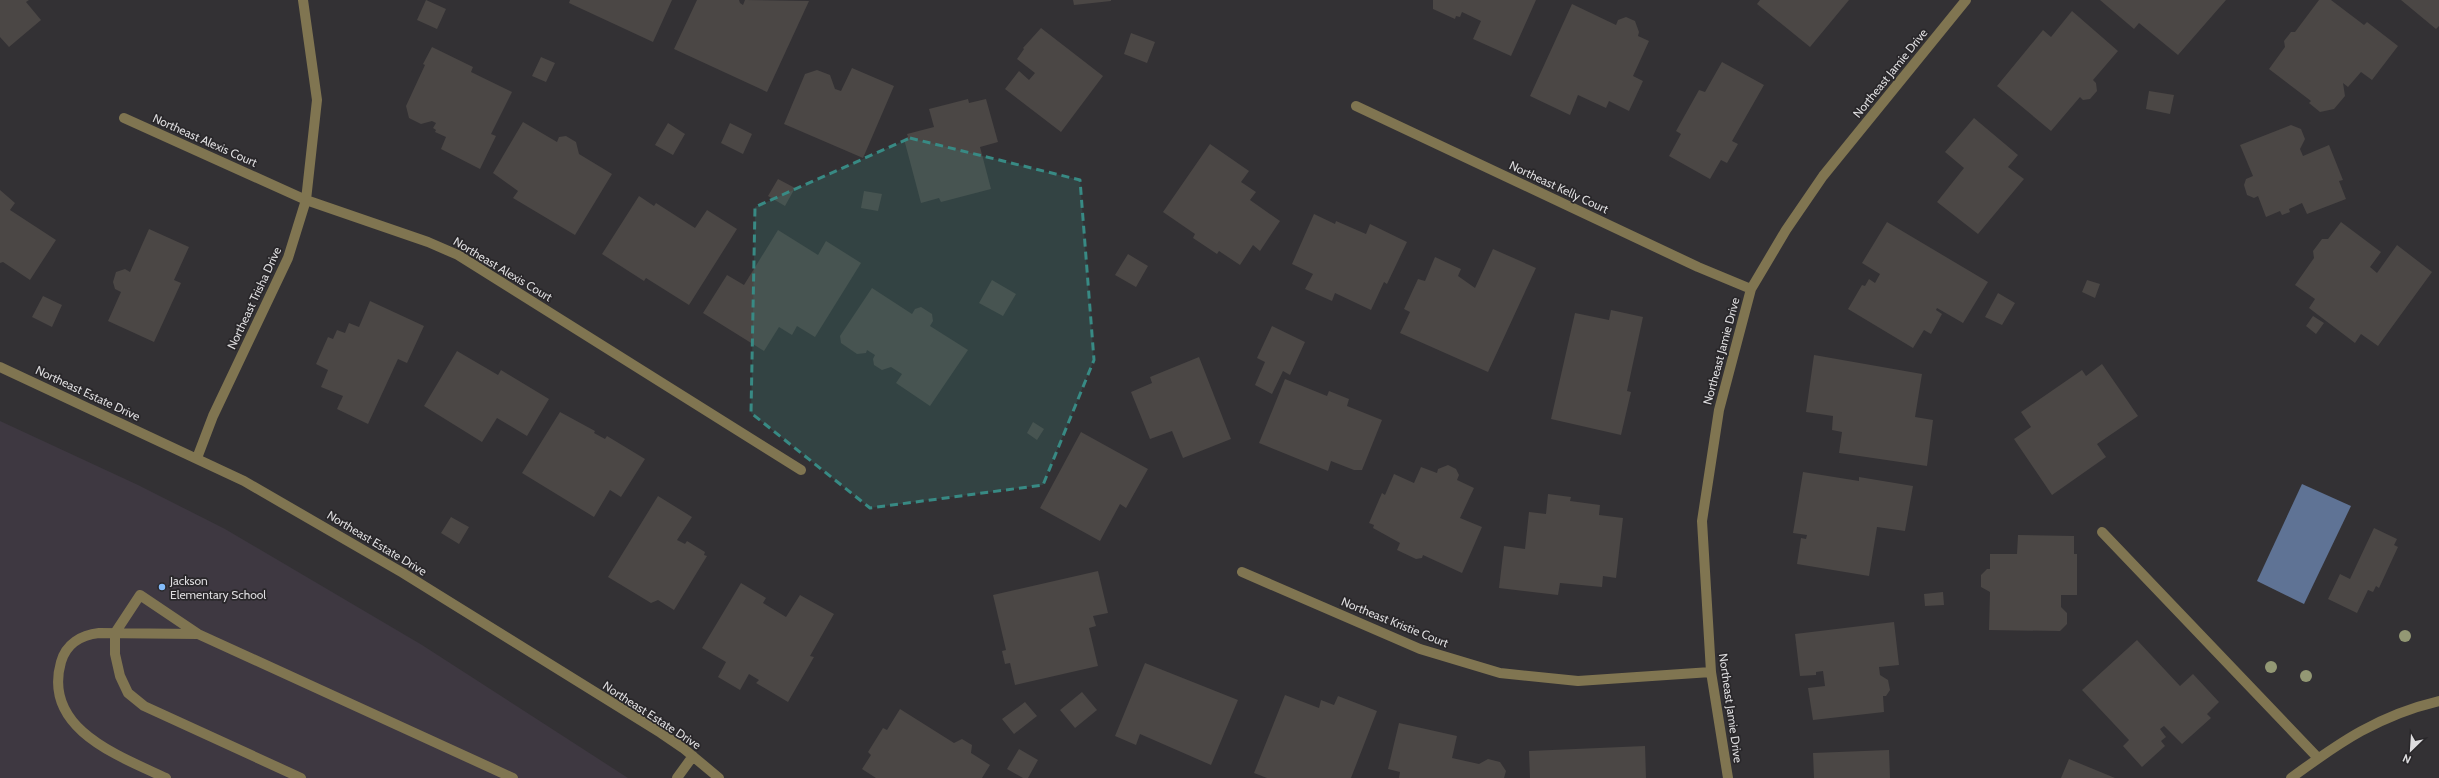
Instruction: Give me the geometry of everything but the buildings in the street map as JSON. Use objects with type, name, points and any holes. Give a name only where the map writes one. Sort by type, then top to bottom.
[{"type":"street","name":"Northeast Trisha Drive","points":[[197,458],[213,416],[288,258],[306,200],[317,100],[303,0]]},
{"type":"street","name":"Northeast Jamie Drive","points":[[1728,778],[1711,672],[1702,522],[1719,410],[1751,290],[1786,230],[1823,176],[1966,0]]},
{"type":"street","name":"Northeast Kelly Court","points":[[1356,106],[1751,290]]},
{"type":"street","name":"Northeast Alexis Court","points":[[124,118],[306,200],[428,242],[458,255],[801,470]]},
{"type":"street","name":"Northeast Estate Drive","points":[[0,367],[244,480],[321,524],[661,734],[693,756],[719,778]]},
{"type":"street","points":[[2102,532],[2318,758]]},
{"type":"street","name":"Northeast Kristie Court","points":[[1242,572],[1420,648],[1500,673],[1578,680],[1711,672]]},
{"type":"street","points":[[301,778],[144,706],[128,693],[120,676],[115,654],[115,633],[140,595],[198,634],[513,778]]},
{"type":"street","points":[[166,778],[96,743],[74,724],[60,700],[58,685],[59,669],[69,647],[84,635],[115,633],[198,634]]},
{"type":"street","points":[[2291,778],[2318,758],[2373,723],[2416,707],[2439,702]]},
{"type":"street","points":[[677,778],[693,756]]},
{"type":"highlighted area","points":[[910,138],[1080,180],[1094,360],[1043,485],[870,508],[751,413],[755,207]]},
{"type":"shaded area","name":"Jackson Elementary School","points":[[0,421],[138,485],[225,529],[422,645],[628,778],[0,778]]},
{"type":"water","points":[[2302,484],[2351,506],[2304,604],[2257,581]]},
{"type":"place","name":"Jackson Elementary School","points":[[162,587]]}]
